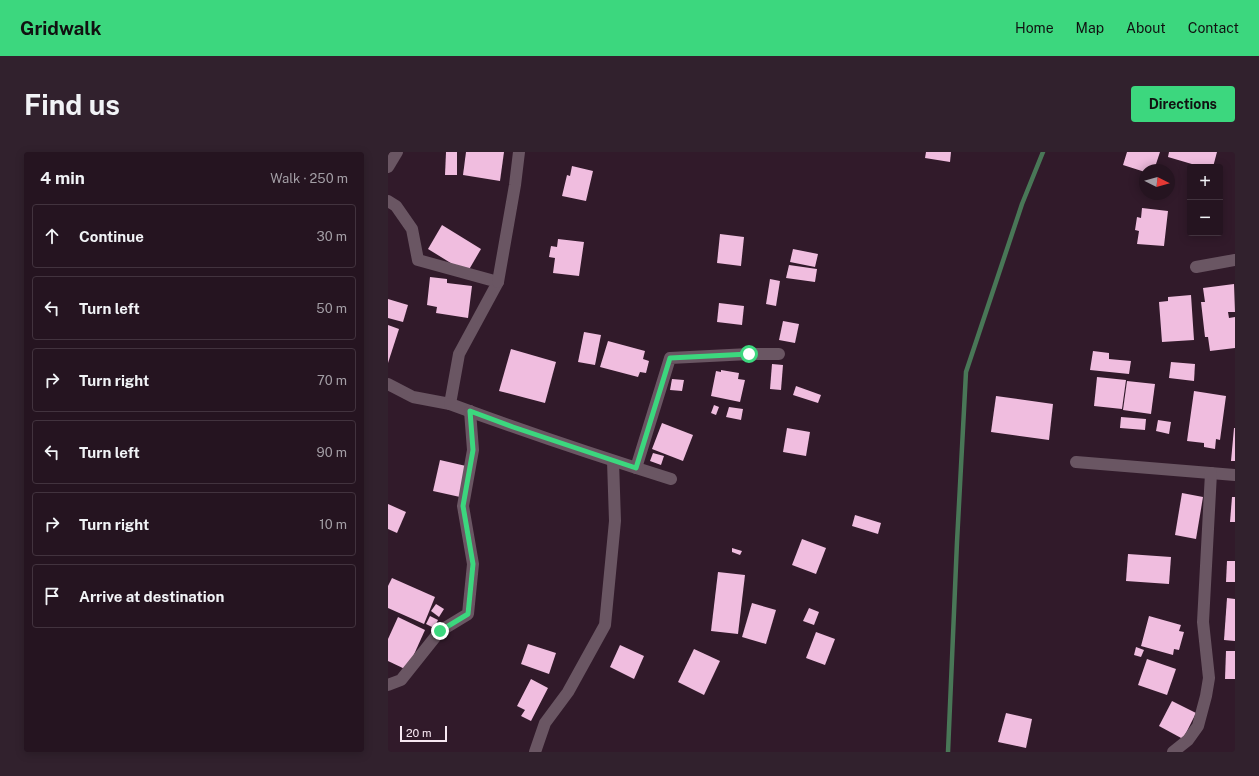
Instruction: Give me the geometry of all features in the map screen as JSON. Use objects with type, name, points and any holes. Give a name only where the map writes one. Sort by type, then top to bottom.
[{"type":"street","points":[[388,167],[397,152]]},
{"type":"street","points":[[450,404],[459,354],[498,282],[515,185],[519,152]]},
{"type":"street","points":[[388,201],[396,206],[412,229],[418,260],[498,282]]},
{"type":"street","points":[[1196,267],[1235,260]]},
{"type":"street","points":[[636,468],[670,358],[779,354]]},
{"type":"street","points":[[388,384],[414,397],[450,404],[613,461],[671,479]]},
{"type":"street","points":[[388,685],[400,680],[440,631],[468,614],[473,564],[463,506],[473,450],[470,411]]},
{"type":"street","points":[[535,752],[545,723],[568,692],[605,624],[616,521],[613,461]]},
{"type":"street","points":[[1076,462],[1235,475]]},
{"type":"street","points":[[1173,752],[1188,740],[1198,726],[1209,678],[1202,622],[1211,473]]},
{"type":"building","points":[[446,152],[457,152],[457,175],[445,175]]},
{"type":"building","points":[[466,152],[504,152],[500,181],[463,175]]},
{"type":"building","points":[[926,152],[951,152],[950,162],[925,158]]},
{"type":"building","points":[[1127,152],[1160,152],[1156,164],[1139,164],[1139,170],[1123,165]]},
{"type":"building","points":[[1169,152],[1217,152],[1214,164],[1192,164],[1168,157]]},
{"type":"building","points":[[572,166],[593,171],[586,201],[562,196],[567,175],[570,176]]},
{"type":"building","points":[[1142,208],[1168,211],[1164,246],[1137,244],[1139,231],[1135,230],[1137,217],[1141,218]]},
{"type":"building","points":[[442,225],[481,249],[467,273],[428,249]]},
{"type":"building","points":[[720,234],[744,237],[741,266],[717,263]]},
{"type":"building","points":[[558,239],[584,242],[579,276],[553,273],[555,258],[549,257],[551,246],[557,247]]},
{"type":"building","points":[[793,249],[818,254],[815,267],[790,262]]},
{"type":"building","points":[[789,265],[817,269],[815,282],[786,278]]},
{"type":"building","points":[[430,277],[447,279],[447,283],[472,286],[468,318],[436,313],[437,307],[427,305]]},
{"type":"building","points":[[770,279],[780,281],[776,306],[766,304]]},
{"type":"building","points":[[1234,284],[1235,312],[1228,312],[1229,318],[1235,317],[1235,348],[1210,351],[1208,337],[1205,337],[1201,302],[1205,302],[1203,288]]},
{"type":"building","points":[[1191,295],[1194,340],[1162,342],[1159,302],[1168,301],[1168,297]]},
{"type":"building","points":[[388,299],[408,305],[403,322],[388,318]]},
{"type":"building","points":[[719,303],[744,306],[742,325],[717,322]]},
{"type":"building","points":[[783,321],[799,324],[795,343],[779,340]]},
{"type":"building","points":[[388,325],[399,329],[388,363]]},
{"type":"building","points":[[584,332],[601,335],[595,365],[578,362]]},
{"type":"building","points":[[608,341],[645,351],[643,359],[649,361],[646,373],[640,372],[638,377],[600,367]]},
{"type":"building","points":[[511,349],[556,362],[545,403],[499,391]]},
{"type":"building","points":[[1093,351],[1109,353],[1109,359],[1131,361],[1129,374],[1090,370]]},
{"type":"building","points":[[1171,362],[1195,364],[1194,381],[1169,378]]},
{"type":"building","points":[[772,364],[783,365],[781,390],[770,389]]},
{"type":"building","points":[[721,370],[739,373],[738,379],[745,380],[740,402],[711,396],[716,371],[721,372]]},
{"type":"building","points":[[1097,377],[1126,380],[1122,409],[1094,406]]},
{"type":"building","points":[[672,379],[684,380],[682,391],[670,390]]},
{"type":"building","points":[[1127,381],[1155,384],[1151,414],[1123,410]]},
{"type":"building","points":[[796,386],[821,395],[818,403],[793,395]]},
{"type":"building","points":[[1194,391],[1226,396],[1220,440],[1216,439],[1215,449],[1204,447],[1204,443],[1187,441]]},
{"type":"building","points":[[996,396],[1053,404],[1049,440],[991,432]]},
{"type":"building","points":[[714,405],[719,407],[716,415],[711,413]]},
{"type":"building","points":[[729,407],[743,409],[741,420],[726,417]]},
{"type":"building","points":[[1121,417],[1146,419],[1145,430],[1120,428]]},
{"type":"building","points":[[1158,420],[1171,422],[1169,434],[1156,431]]},
{"type":"building","points":[[662,423],[693,435],[683,461],[652,449]]},
{"type":"building","points":[[787,428],[810,432],[806,456],[783,452]]},
{"type":"building","points":[[1234,428],[1235,461],[1231,461]]},
{"type":"building","points":[[653,453],[664,456],[661,465],[650,461]]},
{"type":"building","points":[[440,460],[466,466],[460,497],[433,491]]},
{"type":"building","points":[[1182,493],[1203,497],[1196,539],[1175,535]]},
{"type":"building","points":[[1232,497],[1235,497],[1235,522],[1230,522]]},
{"type":"building","points":[[388,504],[406,512],[397,533],[388,529]]},
{"type":"building","points":[[855,515],[881,523],[878,534],[852,526]]},
{"type":"building","points":[[802,539],[826,548],[816,574],[792,565]]},
{"type":"building","points":[[732,548],[742,551],[740,555],[732,552]]},
{"type":"building","points":[[1128,554],[1171,557],[1169,584],[1126,581]]},
{"type":"building","points":[[1227,561],[1235,561],[1235,582],[1226,582]]},
{"type":"building","points":[[718,572],[745,575],[738,634],[711,631]]},
{"type":"building","points":[[392,578],[435,597],[424,624],[388,608],[388,586]]},
{"type":"building","points":[[1227,598],[1235,599],[1235,641],[1224,640]]},
{"type":"building","points":[[752,603],[776,610],[766,644],[742,637]]},
{"type":"building","points":[[436,604],[444,609],[439,617],[431,611]]},
{"type":"building","points":[[809,608],[819,612],[814,625],[803,621]]},
{"type":"building","points":[[430,616],[438,620],[434,628],[426,624]]},
{"type":"building","points":[[1149,616],[1181,625],[1179,631],[1184,632],[1179,650],[1174,649],[1173,655],[1141,646]]},
{"type":"building","points":[[398,617],[425,630],[407,670],[388,661],[388,639]]},
{"type":"building","points":[[816,632],[835,639],[825,665],[806,658]]},
{"type":"building","points":[[528,644],[556,653],[549,674],[521,664]]},
{"type":"building","points":[[620,645],[644,656],[634,679],[610,667]]},
{"type":"building","points":[[1136,647],[1144,650],[1141,657],[1134,655]]},
{"type":"building","points":[[694,649],[720,661],[704,695],[678,682]]},
{"type":"building","points":[[1226,651],[1235,651],[1235,679],[1225,679]]},
{"type":"building","points":[[1147,659],[1176,669],[1167,695],[1138,685]]},
{"type":"building","points":[[531,679],[548,688],[531,721],[521,716],[525,710],[517,706]]},
{"type":"building","points":[[1172,701],[1196,713],[1183,739],[1159,726]]},
{"type":"building","points":[[1006,713],[1032,719],[1026,748],[998,742]]},
{"type":"waterway","points":[[948,752],[966,372],[1022,204],[1043,152]]},
{"type":"route","points":[[440,631],[468,614],[473,564],[463,506],[473,450],[470,411],[636,468],[670,358],[749,354]]}]
